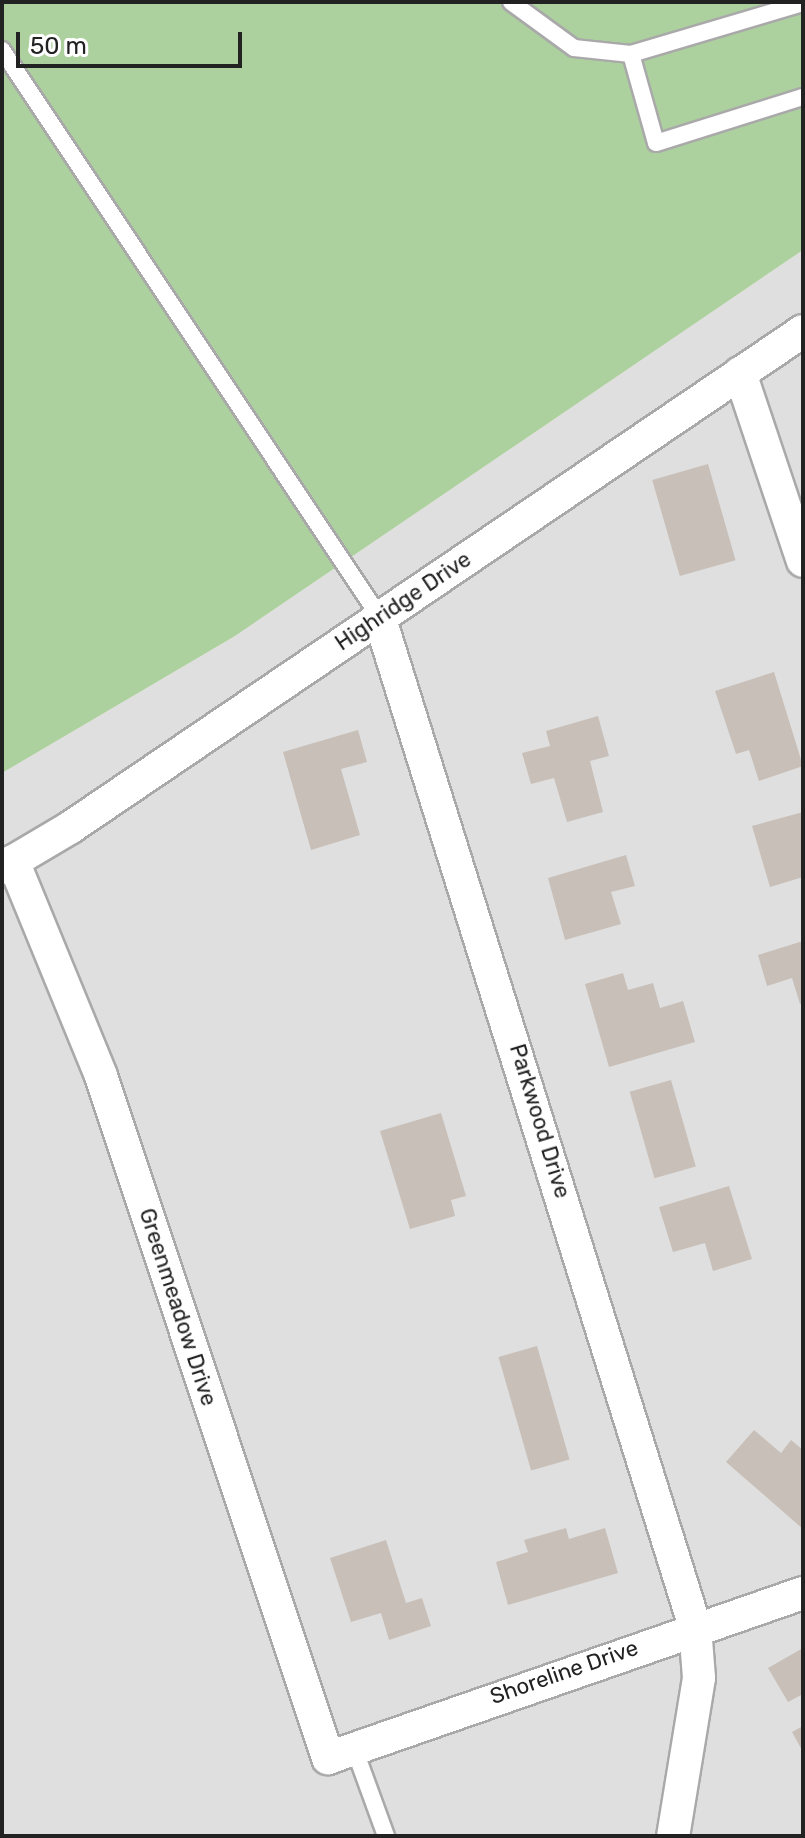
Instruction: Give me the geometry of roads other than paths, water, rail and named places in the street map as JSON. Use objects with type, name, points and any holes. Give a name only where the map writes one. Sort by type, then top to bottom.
[{"type":"street","name":"Highridge Drive","points":[[8,865],[803,331]]},
{"type":"street","points":[[740,373],[803,561]]},
{"type":"street","name":"Parkwood Drive","points":[[379,616],[695,1627],[699,1678],[673,1836]]},
{"type":"street","name":"Greenmeadow Drive","points":[[8,865],[101,1076],[341,1753]]},
{"type":"street","name":"Shoreline Drive","points":[[341,1753],[695,1627],[803,1593]]},
{"type":"lane","points":[[511,2],[574,48],[631,54],[803,3]]},
{"type":"lane","points":[[2,50],[379,616]]},
{"type":"lane","points":[[631,54],[656,143],[803,97]]},
{"type":"lane","points":[[341,1753],[386,1836]]}]
